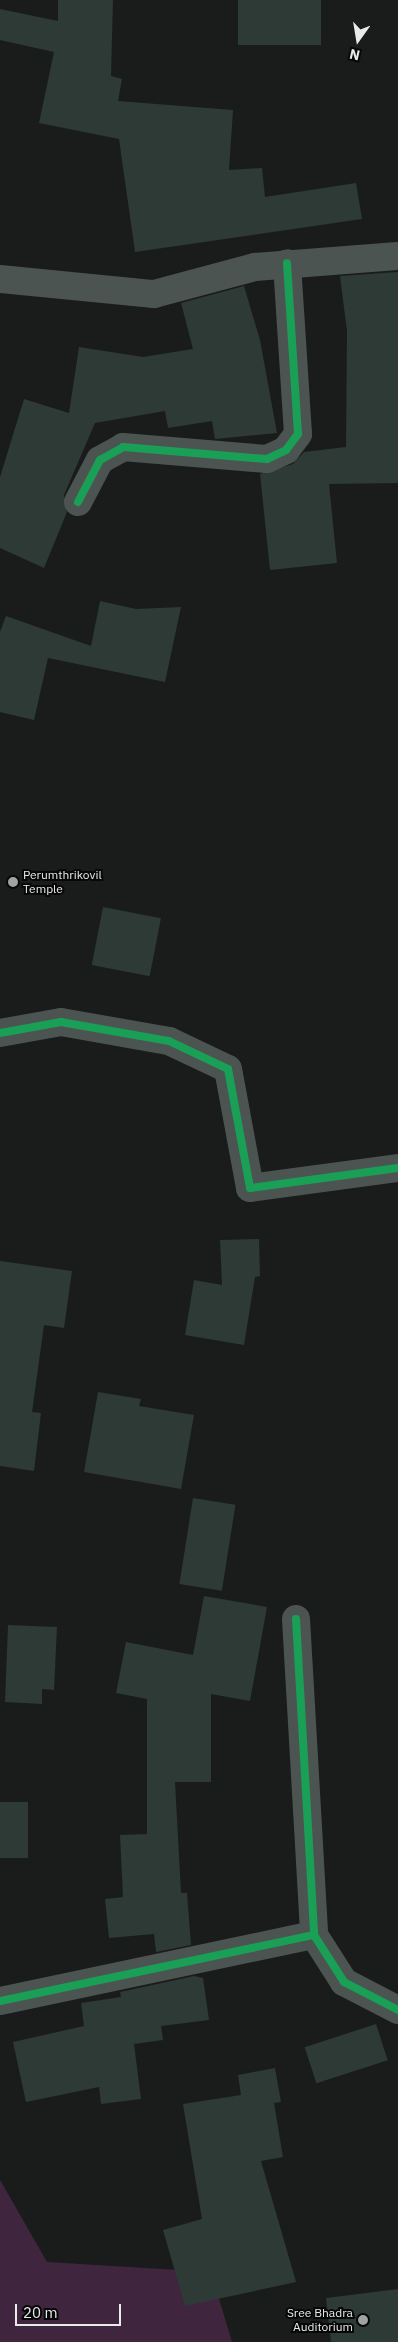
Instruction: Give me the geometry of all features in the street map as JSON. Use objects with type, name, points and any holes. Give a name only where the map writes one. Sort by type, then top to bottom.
[{"type":"street","points":[[0,279],[154,294],[255,266],[398,256]]},
{"type":"street","points":[[78,502],[100,460],[123,447],[267,458],[286,450],[298,434],[287,263]]},
{"type":"street","points":[[0,1033],[62,1022],[169,1041],[228,1069],[250,1188],[398,1168]]},
{"type":"street","points":[[296,1619],[314,1934],[344,1982],[398,2010]]},
{"type":"street","points":[[0,2001],[314,1934]]},
{"type":"shaded area","points":[[0,2180],[47,2262],[211,2272],[232,2342],[0,2342]]},
{"type":"building","points":[[58,0],[113,0],[111,76],[122,79],[118,101],[233,110],[229,170],[262,168],[265,197],[356,183],[362,219],[135,252],[119,139],[39,123],[54,52],[0,40],[0,9],[58,21]]},
{"type":"building","points":[[238,0],[321,0],[321,45],[238,45]]},
{"type":"building","points":[[398,272],[398,483],[329,484],[337,563],[270,570],[260,474],[293,464],[304,452],[346,447],[347,331],[340,276]]},
{"type":"building","points":[[244,286],[260,340],[277,433],[215,439],[212,421],[168,428],[165,411],[95,423],[64,495],[67,512],[44,568],[0,548],[0,477],[24,399],[69,413],[79,347],[143,357],[193,349],[181,303]]},
{"type":"building","points":[[100,601],[136,609],[181,607],[165,682],[48,658],[34,720],[0,712],[0,632],[6,616],[91,646]]},
{"type":"building","points":[[103,907],[161,918],[150,976],[92,965]]},
{"type":"building","points":[[259,1239],[260,1276],[255,1277],[244,1345],[185,1335],[194,1280],[222,1285],[220,1240]]},
{"type":"building","points":[[0,1261],[72,1271],[64,1328],[44,1325],[32,1412],[41,1413],[34,1471],[0,1466]]},
{"type":"building","points":[[98,1392],[141,1399],[139,1406],[194,1415],[181,1489],[84,1472]]},
{"type":"building","points":[[193,1498],[235,1505],[222,1591],[179,1584]]},
{"type":"building","points":[[204,1596],[267,1607],[250,1701],[211,1694],[211,1782],[175,1782],[181,1893],[187,1893],[191,1945],[156,1952],[154,1934],[109,1938],[105,1899],[123,1897],[120,1835],[147,1834],[147,1699],[116,1693],[126,1642],[193,1655]]},
{"type":"building","points":[[8,1625],[57,1627],[54,1690],[42,1689],[42,1704],[5,1702]]},
{"type":"building","points":[[0,1802],[28,1802],[28,1858],[0,1858]]},
{"type":"building","points":[[194,1976],[203,1978],[209,2020],[161,2026],[163,2040],[134,2044],[141,2099],[101,2104],[99,2087],[26,2102],[13,2042],[84,2026],[81,2003],[121,1997],[120,1992]]},
{"type":"building","points":[[376,2024],[388,2060],[316,2083],[305,2047]]},
{"type":"building","points":[[275,2068],[281,2102],[274,2103],[283,2157],[261,2161],[296,2282],[185,2306],[163,2230],[202,2219],[183,2104],[241,2095],[238,2075]]},
{"type":"building","name":"Sree Bhadra Auditorium","points":[[398,2289],[398,2342],[331,2342],[326,2298]]},
{"type":"cycle path","points":[[78,502],[100,460],[123,447],[267,459],[286,450],[298,434],[287,263]]},
{"type":"cycle path","points":[[0,1033],[61,1022],[169,1041],[228,1069],[250,1188],[398,1168]]},
{"type":"cycle path","points":[[296,1619],[314,1935],[344,1982],[398,2010]]},
{"type":"cycle path","points":[[0,2001],[314,1935]]},
{"type":"place","name":"Perumthrikovil Temple","points":[[13,882]]},
{"type":"place","name":"Sree Bhadra Auditorium","points":[[363,2320]]}]
